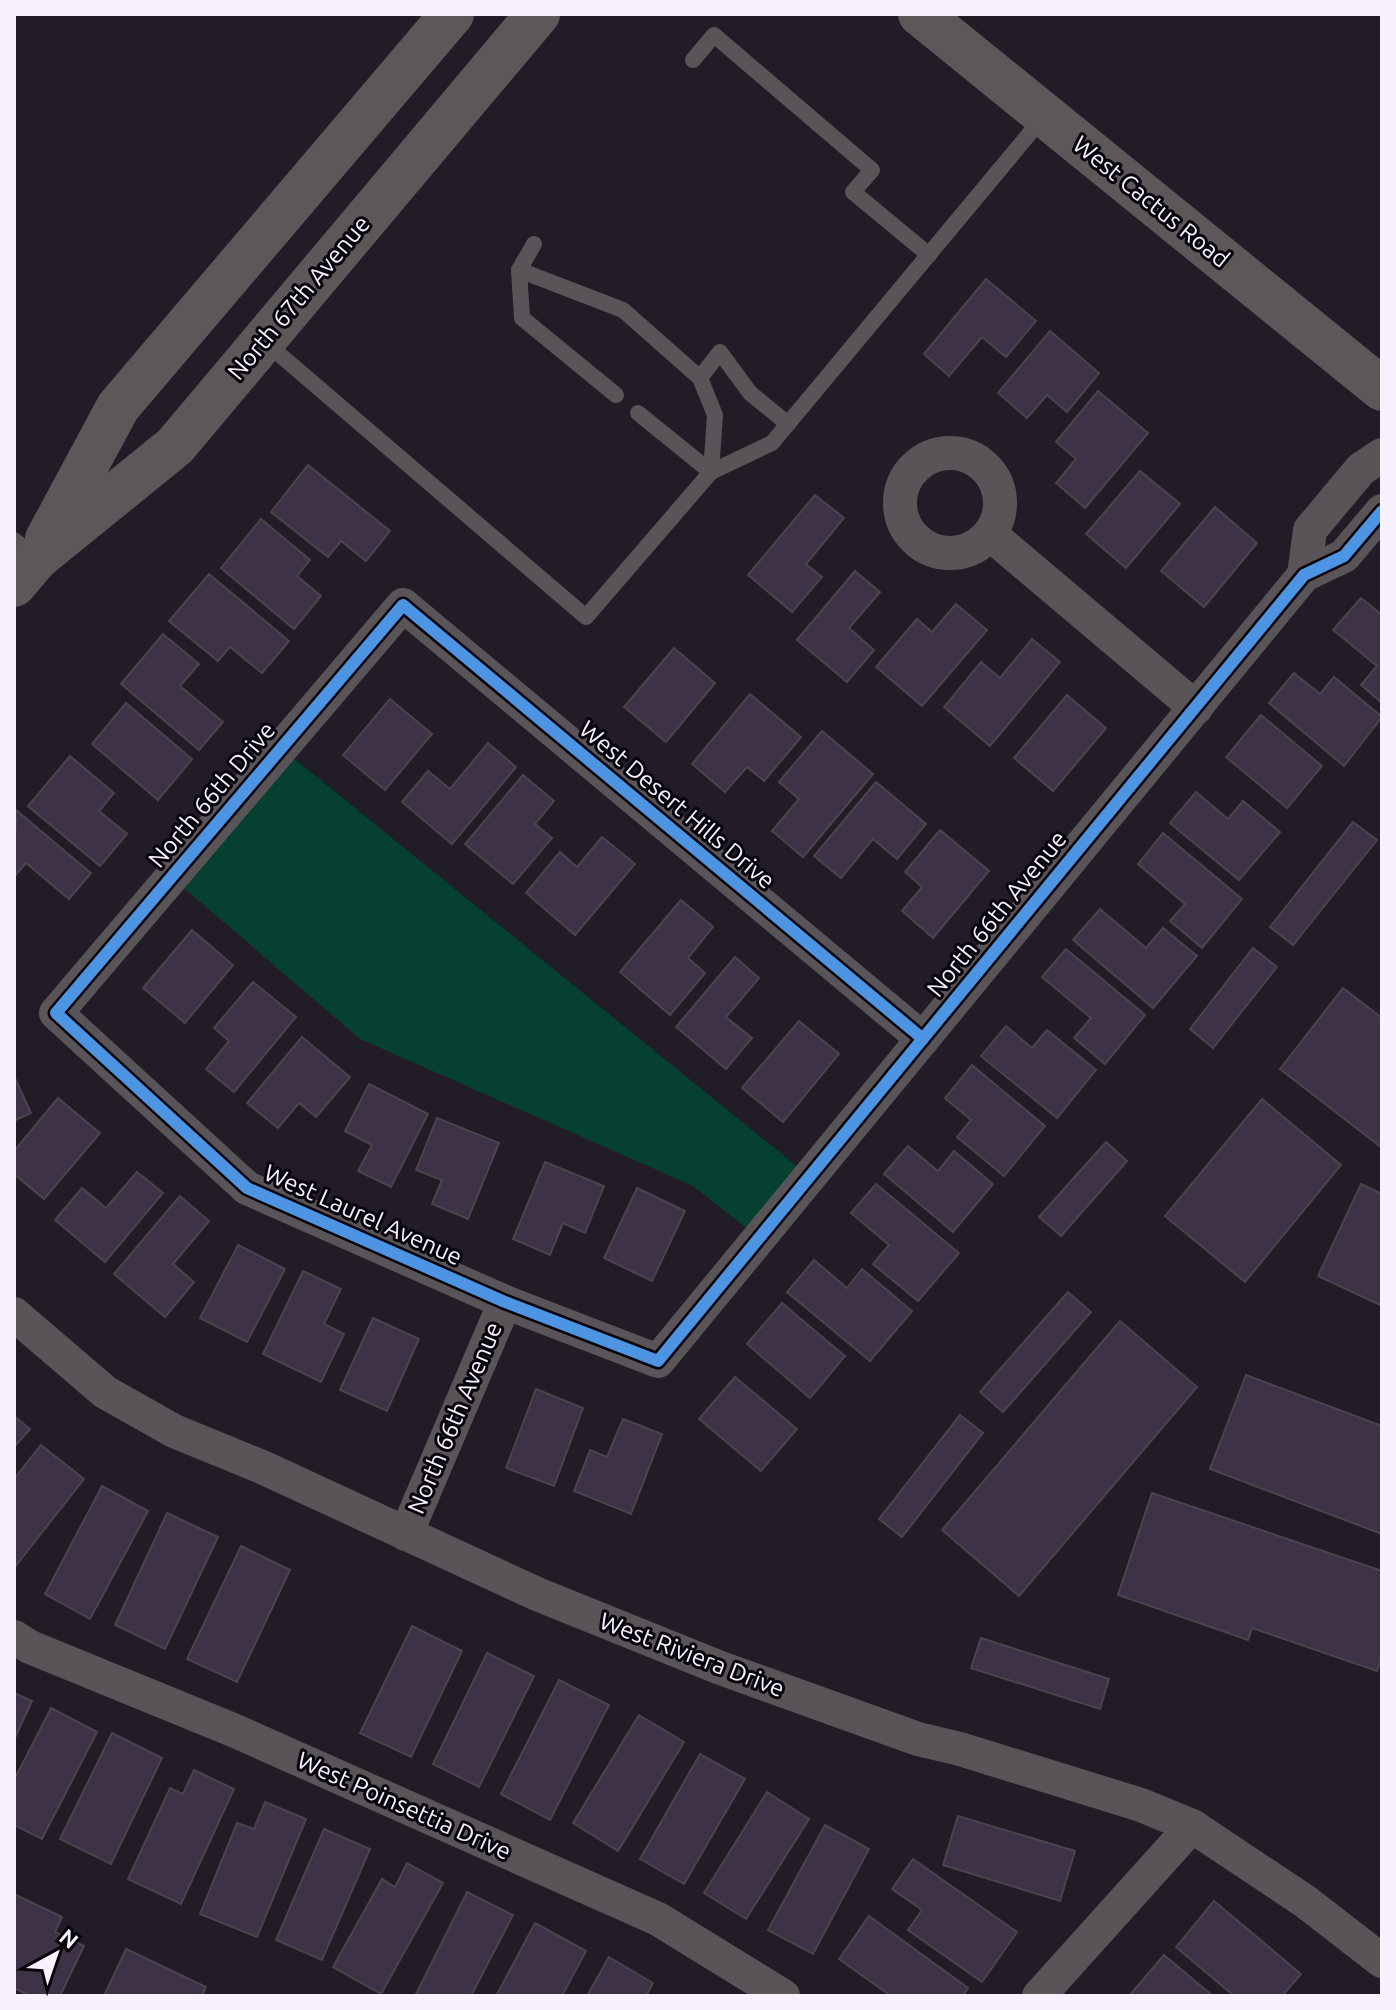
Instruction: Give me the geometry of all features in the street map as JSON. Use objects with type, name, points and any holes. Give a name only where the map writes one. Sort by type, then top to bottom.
[{"type":"main road","name":"North 67th Avenue","points":[[22,561],[118,407],[452,14]]},
{"type":"main road","name":"North 67th Avenue","points":[[22,561],[175,446],[538,14]]},
{"type":"main road","name":"West Cactus Road","points":[[920,14],[1382,389]]},
{"type":"street","points":[[1304,575],[1310,530],[1361,469],[1382,455]]},
{"type":"street","name":"North 66th Avenue","points":[[658,1361],[1304,575],[1344,556],[1382,511]]},
{"type":"street","points":[[990,534],[1196,708]]},
{"type":"street","name":"North 66th Drive","points":[[56,1013],[403,605]]},
{"type":"street","name":"West Desert Hills Drive","points":[[403,605],[923,1039]]},
{"type":"street","name":"West Laurel Avenue","points":[[56,1013],[247,1188],[505,1302],[658,1361]]},
{"type":"street","name":"North 66th Avenue","points":[[406,1534],[505,1302]]},
{"type":"street","name":"West Riviera Drive","points":[[14,1314],[105,1392],[174,1431],[262,1467],[537,1594],[718,1667],[918,1739],[1141,1805],[1192,1826],[1306,1902],[1382,1961]]},
{"type":"street","name":"West Poinsettia Drive","points":[[14,1637],[30,1647],[233,1730],[658,1919],[783,1996]]},
{"type":"street","points":[[1039,1996],[1192,1826]]},
{"type":"lane","points":[[693,60],[714,35],[872,170],[853,192],[929,255]]},
{"type":"lane","points":[[263,341],[586,617],[711,472],[772,443],[1045,115]]},
{"type":"lane","points":[[534,244],[519,270],[522,318],[616,395]]},
{"type":"lane","points":[[519,270],[623,310],[700,378],[715,415],[711,472]]},
{"type":"lane","points":[[700,378],[720,352],[750,393],[788,424]]},
{"type":"lane","points":[[638,413],[711,472]]},
{"type":"green space","points":[[281,748],[810,1177],[759,1238],[693,1186],[360,1039],[171,877]]},
{"type":"building","points":[[986,279],[1036,321],[1006,357],[982,337],[949,376],[924,354]]},
{"type":"building","points":[[1050,331],[1099,373],[1067,412],[1047,395],[1027,418],[998,393]]},
{"type":"building","points":[[1098,391],[1148,433],[1085,508],[1056,483],[1076,459],[1056,442]]},
{"type":"building","points":[[308,465],[390,531],[366,561],[341,541],[328,557],[271,512]]},
{"type":"building","points":[[1140,471],[1180,504],[1126,568],[1086,534]]},
{"type":"building","points":[[815,495],[844,518],[806,564],[822,577],[792,612],[748,575]]},
{"type":"building","points":[[1215,507],[1257,543],[1204,607],[1161,571]]},
{"type":"building","points":[[261,519],[310,560],[297,576],[321,596],[294,629],[221,568]]},
{"type":"building","points":[[855,571],[880,592],[849,628],[874,650],[847,682],[797,640]]},
{"type":"building","points":[[209,574],[289,641],[262,673],[230,647],[218,661],[169,621]]},
{"type":"building","points":[[1361,598],[1382,615],[1382,703],[1361,685],[1377,666],[1333,630]]},
{"type":"building","points":[[956,604],[987,630],[922,706],[876,667],[917,619],[932,632]]},
{"type":"building","points":[[163,634],[199,664],[180,686],[223,722],[199,750],[121,684]]},
{"type":"building","points":[[1032,639],[1060,662],[990,746],[944,707],[981,662],[1000,678]]},
{"type":"building","points":[[674,648],[715,683],[666,742],[624,707]]},
{"type":"building","points":[[1294,673],[1320,694],[1334,677],[1382,717],[1344,766],[1269,703]]},
{"type":"building","points":[[750,694],[801,737],[764,781],[747,767],[725,792],[692,764]]},
{"type":"building","points":[[1067,695],[1106,728],[1053,791],[1014,758]]},
{"type":"building","points":[[390,699],[432,734],[385,790],[343,755]]},
{"type":"building","points":[[126,703],[192,759],[158,800],[92,744]]},
{"type":"building","points":[[1261,715],[1322,766],[1287,808],[1226,757]]},
{"type":"building","points":[[822,731],[873,774],[803,857],[772,831],[799,799],[779,782]]},
{"type":"building","points":[[488,743],[516,767],[452,844],[402,802],[428,771],[450,789]]},
{"type":"building","points":[[70,756],[114,793],[99,811],[127,834],[100,866],[28,806]]},
{"type":"building","points":[[523,775],[554,801],[535,824],[552,838],[513,884],[465,844]]},
{"type":"building","points":[[876,782],[926,824],[897,859],[873,839],[841,878],[814,856]]},
{"type":"building","points":[[1196,792],[1228,819],[1243,801],[1280,832],[1239,880],[1170,823]]},
{"type":"building","points":[[16,810],[91,873],[69,899],[26,863],[14,877]]},
{"type":"building","points":[[1353,822],[1377,840],[1293,945],[1270,927]]},
{"type":"building","points":[[940,830],[989,871],[933,938],[902,911],[922,887],[905,872]]},
{"type":"building","points":[[1163,833],[1242,899],[1202,948],[1170,921],[1185,904],[1138,864]]},
{"type":"building","points":[[602,837],[635,864],[575,935],[526,893],[560,852],[577,867]]},
{"type":"building","points":[[681,900],[713,927],[688,958],[705,973],[670,1015],[620,972]]},
{"type":"building","points":[[1100,909],[1146,948],[1163,928],[1197,956],[1153,1008],[1073,940]]},
{"type":"building","points":[[192,930],[233,965],[185,1023],[143,988]]},
{"type":"building","points":[[1253,948],[1277,967],[1213,1048],[1190,1029]]},
{"type":"building","points":[[1066,949],[1145,1015],[1105,1064],[1074,1038],[1091,1018],[1042,977]]},
{"type":"building","points":[[735,957],[759,978],[726,1017],[752,1038],[726,1069],[676,1027]]},
{"type":"building","points":[[253,982],[296,1017],[234,1092],[206,1069],[229,1041],[214,1028]]},
{"type":"building","points":[[1343,988],[1382,1018],[1382,1148],[1280,1069]]},
{"type":"building","points":[[799,1021],[839,1054],[783,1122],[742,1088]]},
{"type":"building","points":[[1006,1026],[1032,1048],[1047,1030],[1096,1070],[1057,1118],[981,1056]]},
{"type":"building","points":[[302,1037],[350,1077],[316,1117],[299,1103],[278,1128],[247,1103]]},
{"type":"building","points":[[972,1065],[1045,1126],[1004,1176],[957,1137],[971,1120],[945,1098]]},
{"type":"building","points":[[14,1076],[31,1113],[14,1121]]},
{"type":"building","points":[[369,1084],[428,1114],[391,1187],[358,1171],[372,1145],[345,1131]]},
{"type":"building","points":[[58,1098],[100,1133],[44,1199],[14,1174],[14,1151]]},
{"type":"building","points":[[1262,1099],[1341,1165],[1245,1282],[1165,1216]]},
{"type":"building","points":[[437,1118],[499,1143],[468,1219],[432,1204],[442,1180],[416,1170]]},
{"type":"building","points":[[1106,1142],[1127,1161],[1061,1236],[1039,1217]]},
{"type":"building","points":[[908,1146],[938,1171],[954,1151],[993,1184],[953,1232],[884,1174]]},
{"type":"building","points":[[545,1162],[604,1186],[585,1233],[563,1223],[550,1255],[513,1239]]},
{"type":"building","points":[[137,1172],[163,1193],[105,1262],[55,1220],[82,1188],[106,1208]]},
{"type":"building","points":[[876,1184],[959,1253],[918,1301],[873,1264],[889,1245],[851,1213]]},
{"type":"building","points":[[1361,1184],[1382,1194],[1382,1306],[1318,1276]]},
{"type":"building","points":[[637,1188],[685,1211],[652,1281],[604,1258]]},
{"type":"building","points":[[180,1196],[209,1221],[173,1264],[194,1282],[165,1317],[114,1274]]},
{"type":"building","points":[[238,1245],[285,1269],[247,1342],[200,1318]]},
{"type":"building","points":[[814,1260],[847,1288],[862,1269],[912,1311],[870,1361],[787,1292]]},
{"type":"building","points":[[303,1271],[341,1289],[324,1324],[344,1334],[321,1382],[263,1354]]},
{"type":"building","points":[[1068,1292],[1091,1312],[1003,1412],[980,1392]]},
{"type":"building","points":[[782,1303],[845,1356],[810,1398],[747,1344]]},
{"type":"building","points":[[373,1318],[419,1339],[387,1411],[340,1390]]},
{"type":"building","points":[[1120,1321],[1197,1387],[1019,1596],[942,1530]]},
{"type":"building","points":[[1246,1375],[1382,1426],[1382,1534],[1210,1469]]},
{"type":"building","points":[[735,1377],[797,1429],[761,1471],[699,1419]]},
{"type":"building","points":[[536,1389],[583,1408],[554,1486],[506,1468]]},
{"type":"building","points":[[960,1415],[983,1433],[902,1537],[879,1519]]},
{"type":"building","points":[[14,1416],[30,1429],[14,1447]]},
{"type":"building","points":[[623,1419],[662,1434],[631,1514],[574,1491],[590,1450],[607,1457]]},
{"type":"building","points":[[41,1445],[84,1479],[14,1568],[14,1479]]},
{"type":"building","points":[[102,1486],[148,1511],[90,1619],[45,1594]]},
{"type":"building","points":[[1152,1493],[1382,1571],[1382,1658],[1377,1671],[1252,1628],[1248,1640],[1118,1595]]},
{"type":"building","points":[[167,1513],[218,1537],[165,1649],[115,1625]]},
{"type":"building","points":[[241,1546],[290,1570],[237,1682],[187,1659]]},
{"type":"building","points":[[412,1626],[462,1651],[411,1757],[360,1733]]},
{"type":"building","points":[[981,1638],[1109,1679],[1100,1709],[971,1668]]},
{"type":"building","points":[[487,1653],[534,1676],[479,1787],[433,1764]]},
{"type":"building","points":[[559,1680],[609,1705],[550,1820],[501,1794]]},
{"type":"building","points":[[14,1693],[32,1701],[14,1740]]},
{"type":"building","points":[[51,1708],[97,1732],[42,1839],[14,1825],[14,1780]]},
{"type":"building","points":[[639,1715],[684,1742],[618,1851],[573,1823]]},
{"type":"building","points":[[112,1733],[162,1758],[111,1864],[60,1839]]},
{"type":"building","points":[[700,1754],[745,1779],[684,1884],[640,1859]]},
{"type":"building","points":[[194,1770],[234,1789],[181,1904],[128,1879],[170,1788],[183,1794]]},
{"type":"building","points":[[767,1792],[809,1819],[746,1919],[704,1893]]},
{"type":"building","points":[[265,1802],[306,1819],[257,1937],[200,1914],[237,1823],[254,1829]]},
{"type":"building","points":[[958,1816],[1075,1851],[1060,1901],[943,1865]]},
{"type":"building","points":[[825,1825],[869,1849],[813,1954],[768,1930]]},
{"type":"building","points":[[324,1829],[370,1849],[322,1960],[276,1940]]},
{"type":"building","points":[[913,1859],[1017,1932],[982,1982],[908,1930],[922,1910],[892,1889]]},
{"type":"building","points":[[407,1863],[443,1883],[381,1994],[333,1967],[382,1879],[395,1887]]},
{"type":"building","points":[[467,1892],[513,1915],[471,1996],[415,1996]]},
{"type":"building","points":[[14,1894],[62,1917],[55,1932],[84,1946],[60,1996],[30,1996],[14,1988]]},
{"type":"building","points":[[1214,1901],[1301,1974],[1282,1996],[1234,1996],[1176,1947]]},
{"type":"building","points":[[869,1916],[968,1988],[963,1996],[891,1996],[839,1959]]},
{"type":"building","points":[[535,1923],[586,1951],[562,1996],[496,1996]]},
{"type":"building","points":[[126,1949],[206,1987],[202,1996],[104,1996]]},
{"type":"building","points":[[1164,1955],[1213,1996],[1129,1996]]},
{"type":"building","points":[[609,1957],[653,1983],[646,1996],[587,1996]]},
{"type":"cycle path","points":[[923,1039],[403,605],[56,1013],[247,1188],[505,1302],[658,1361],[1304,575],[1344,556],[1382,511]]}]
